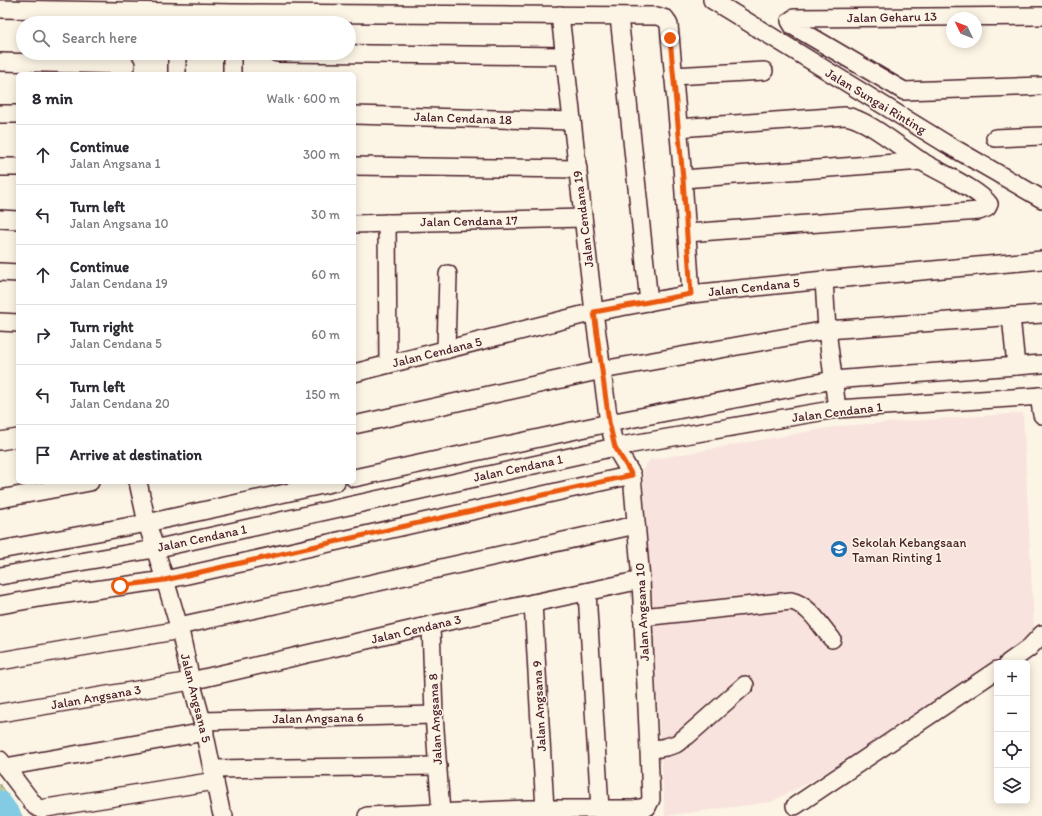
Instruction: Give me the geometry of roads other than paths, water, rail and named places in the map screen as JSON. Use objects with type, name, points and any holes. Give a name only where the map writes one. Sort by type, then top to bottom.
[{"type":"street","name":"Jalan Sungai Rinting","points":[[712,0],[939,139],[1042,199]]},
{"type":"street","points":[[0,9],[110,16]]},
{"type":"street","points":[[356,17],[560,15],[657,16],[666,19],[669,25],[674,76],[691,294]]},
{"type":"street","name":"Jalan Cendana 19","points":[[560,15],[594,312],[609,422]]},
{"type":"street","points":[[619,16],[649,302]]},
{"type":"street","name":"Jalan Geharu 13","points":[[1042,16],[794,18],[790,21],[793,26],[904,92],[1042,86]]},
{"type":"street","points":[[356,54],[565,56]]},
{"type":"street","points":[[177,60],[177,72]]},
{"type":"street","points":[[232,60],[232,72]]},
{"type":"street","points":[[0,62],[126,64]]},
{"type":"street","points":[[674,76],[764,71]]},
{"type":"street","points":[[0,114],[16,114]]},
{"type":"street","name":"Jalan Cendana 18","points":[[356,115],[572,121]]},
{"type":"street","points":[[678,128],[852,116],[888,137],[922,161],[974,191],[989,204],[987,208],[979,211],[687,233]]},
{"type":"street","points":[[995,138],[1042,136]]},
{"type":"street","points":[[683,179],[922,161]]},
{"type":"street","points":[[356,166],[578,169]]},
{"type":"street","points":[[0,167],[16,167]]},
{"type":"street","name":"Jalan Cendana 17","points":[[356,224],[583,218]]},
{"type":"street","points":[[0,219],[16,220]]},
{"type":"street","points":[[387,223],[388,364]]},
{"type":"street","name":"Jalan Cendana 5","points":[[356,372],[594,312],[691,294],[1042,260]]},
{"type":"street","points":[[0,272],[16,273]]},
{"type":"street","points":[[446,350],[448,274]]},
{"type":"street","points":[[824,280],[827,330],[837,409]]},
{"type":"street","points":[[356,425],[602,370],[827,330],[1042,314]]},
{"type":"street","points":[[1011,316],[1016,366]]},
{"type":"street","points":[[0,322],[16,323]]},
{"type":"street","name":"Jalan Cendana 1","points":[[356,478],[609,422],[833,380],[1042,364]]},
{"type":"street","points":[[1041,396],[1042,415]]},
{"type":"street","name":"Jalan Cendana 1","points":[[0,576],[154,549],[615,447],[837,409],[1041,396]]},
{"type":"street","name":"Jalan Angsana 10","points":[[609,422],[615,447],[632,475],[641,580],[651,799],[650,811]]},
{"type":"street","points":[[0,441],[16,438]]},
{"type":"street","points":[[0,605],[165,580],[632,475]]},
{"type":"street","points":[[0,499],[79,484]]},
{"type":"street","name":"Jalan Angsana 5","points":[[138,484],[154,549],[179,628],[191,681],[204,726],[221,811],[224,816]]},
{"type":"street","name":"Jalan Cendana 1","points":[[0,550],[147,523],[327,484]]},
{"type":"street","points":[[0,661],[179,628],[636,526]]},
{"type":"street","name":"Jalan Cendana 3","points":[[191,681],[431,625],[641,580]]},
{"type":"street","points":[[587,592],[600,809]]},
{"type":"street","points":[[642,617],[791,601],[799,603],[807,608],[832,639]]},
{"type":"street","name":"Jalan Angsana 9","points":[[533,603],[545,809]]},
{"type":"street","name":"Jalan Angsana 8","points":[[431,625],[434,715],[441,813]]},
{"type":"street","points":[[1012,660],[1029,648],[1042,634]]},
{"type":"street","points":[[795,806],[994,672]]},
{"type":"street","name":"Jalan Angsana 3","points":[[0,713],[191,681]]},
{"type":"street","points":[[649,750],[676,744],[745,685]]},
{"type":"street","name":"Jalan Angsana 6","points":[[2,764],[204,726],[434,715]]},
{"type":"street","points":[[2,764],[35,806],[40,809],[214,775],[438,766]]},
{"type":"street","points":[[367,816],[545,809],[634,809],[650,811]]},
{"type":"waterway","points":[[0,801],[11,816]]},
{"type":"place","name":"Sekolah Kebangsaan Taman Rinting 1","points":[[839,549]]}]
